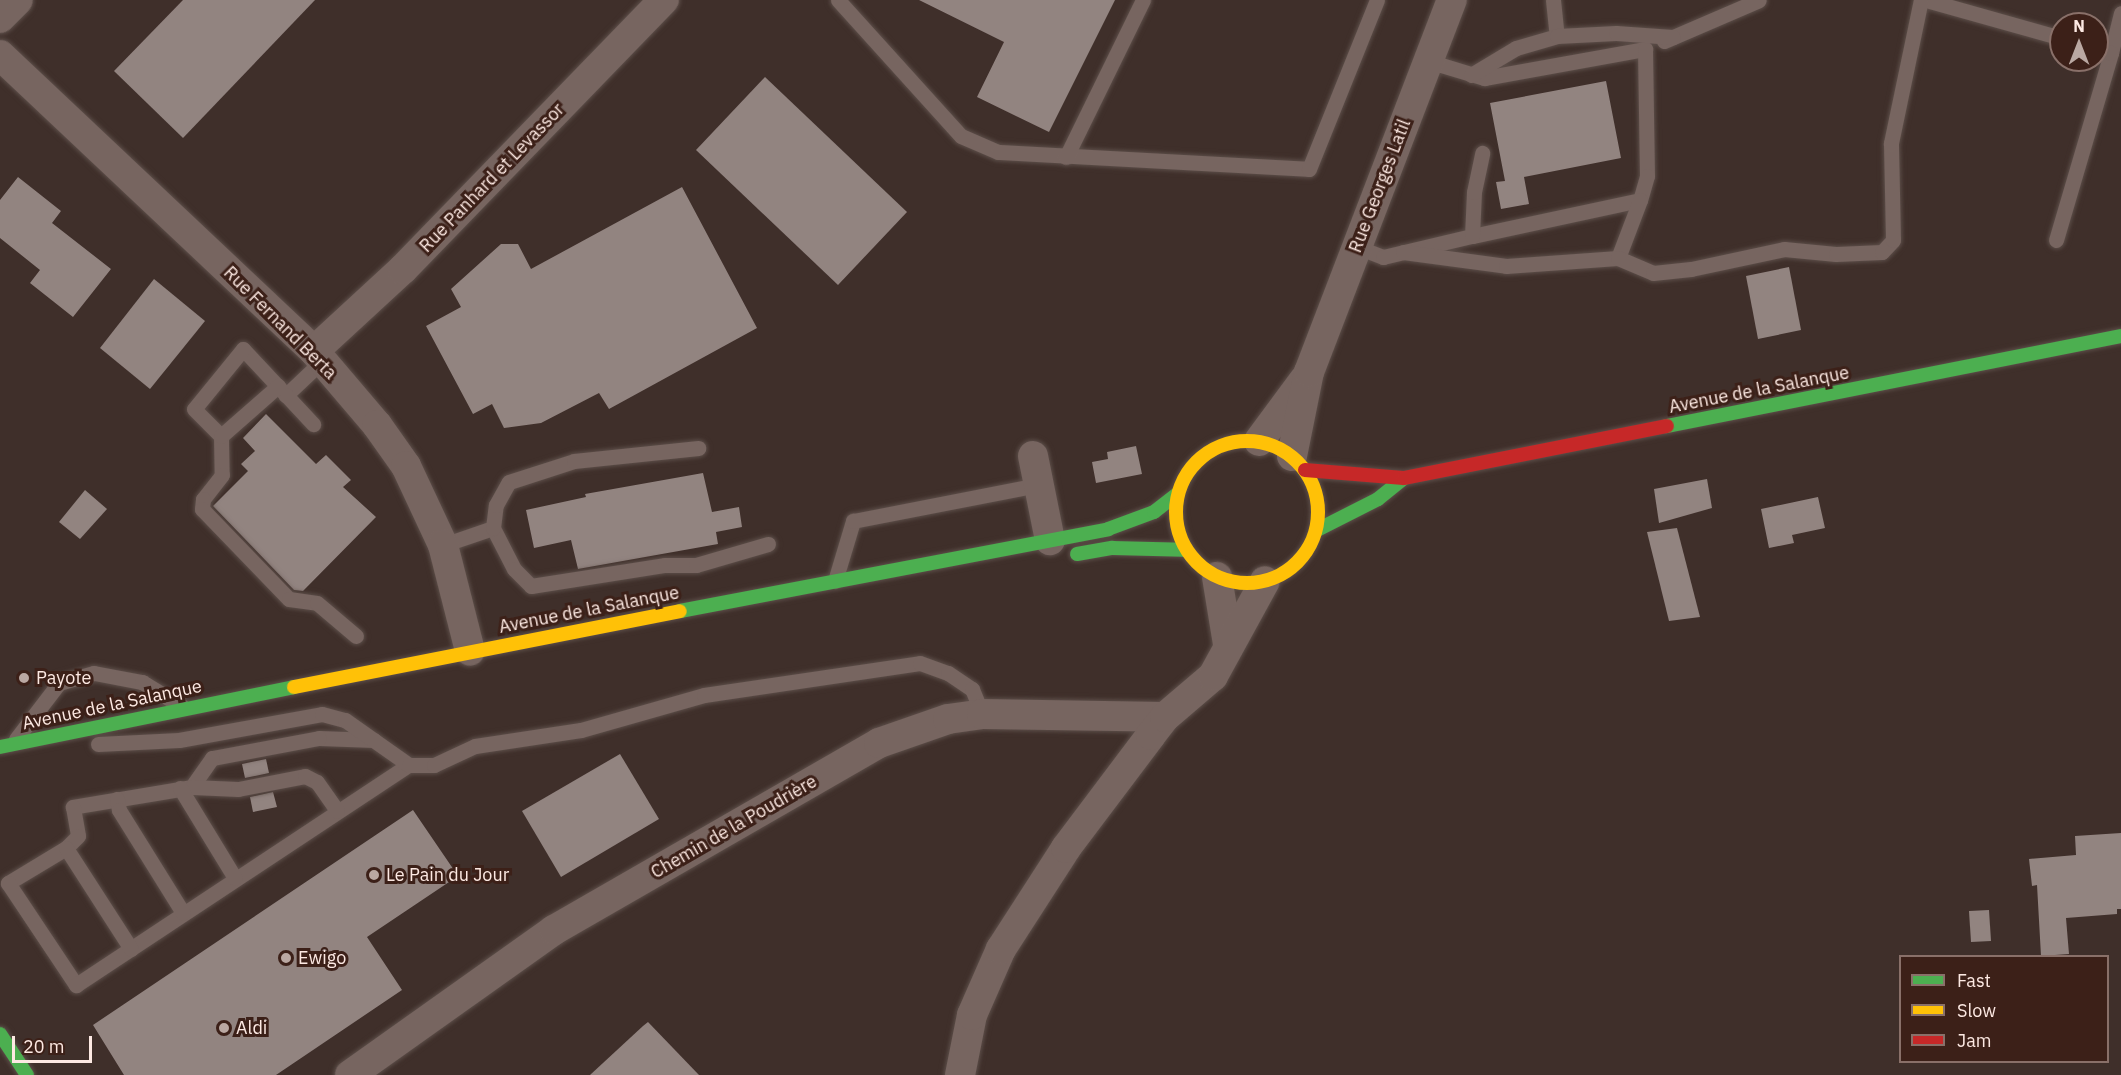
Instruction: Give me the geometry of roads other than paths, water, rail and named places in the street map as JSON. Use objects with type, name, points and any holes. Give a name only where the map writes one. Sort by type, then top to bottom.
[{"type":"main road","name":"Avenue de la Salanque","points":[[1404,478],[2121,336]]},
{"type":"main road","points":[[1299,463],[1319,509],[1317,530],[1298,562],[1265,581],[1241,583],[1217,577],[1186,550],[1175,513],[1177,494],[1186,474],[1208,452],[1238,441],[1259,441],[1299,463],[1404,478]]},
{"type":"main road","points":[[1317,530],[1378,499],[1404,478]]},
{"type":"main road","name":"Avenue de la Salanque","points":[[1058,548],[1145,516],[1177,494]]},
{"type":"main road","name":"Avenue de la Salanque","points":[[6,745],[470,651],[835,581],[1058,548],[1186,550]]},
{"type":"main road","name":"Avenue de la Salanque","points":[[93,745],[328,698]]},
{"type":"main road","points":[[0,1034],[27,1075]]},
{"type":"street","points":[[0,18],[18,0]]},
{"type":"street","name":"Rue Panhard et Levassor","points":[[318,356],[664,0]]},
{"type":"street","name":"Rue Georges Latil","points":[[1299,463],[1309,372],[1452,0]]},
{"type":"street","name":"Rue Fernand Berta","points":[[0,55],[318,356],[406,466],[443,545],[470,651]]},
{"type":"street","name":"Rue Georges Latil","points":[[1259,441],[1309,372]]},
{"type":"street","points":[[1033,456],[1039,485],[1058,548]]},
{"type":"street","points":[[1217,577],[1227,644]]},
{"type":"street","points":[[960,1075],[972,1015],[1001,949],[1066,848],[1165,717],[1213,676],[1227,644],[1265,581]]},
{"type":"street","name":"Chemin de la Poudrière","points":[[350,1075],[554,930],[879,743],[948,719],[982,714],[1165,717]]},
{"type":"lane","points":[[838,0],[961,136],[998,152],[1309,169],[1377,0]]},
{"type":"lane","points":[[1066,157],[1143,0]]},
{"type":"lane","points":[[1553,0],[1557,36]]},
{"type":"lane","points":[[1428,61],[1484,78],[1645,49],[1759,0]]},
{"type":"lane","points":[[1403,252],[1506,266],[1618,258],[1653,273],[1691,269],[1784,249],[1836,254],[1882,252],[1893,240],[1891,143],[1921,0]]},
{"type":"lane","points":[[1926,0],[2049,35]]},
{"type":"lane","points":[[2109,40],[2121,13]]},
{"type":"lane","points":[[1471,75],[1516,48],[1557,36],[1616,33],[1673,37]]},
{"type":"lane","points":[[1618,258],[1647,176],[1645,49]]},
{"type":"lane","points":[[2056,240],[2099,72]]},
{"type":"lane","points":[[1472,236],[1474,192],[1482,153]]},
{"type":"lane","points":[[1357,247],[1383,257],[1640,200]]},
{"type":"lane","points":[[313,424],[243,349],[194,409],[221,436],[222,475],[203,499],[202,509],[289,599],[317,603],[356,636]]},
{"type":"lane","points":[[221,436],[282,391],[318,356]]},
{"type":"lane","points":[[698,448],[574,461],[509,482],[496,505],[493,528],[514,569],[531,586],[665,565],[696,565],[768,543]]},
{"type":"lane","points":[[835,581],[853,520],[1039,485]]},
{"type":"lane","points":[[443,545],[493,528]]},
{"type":"lane","points":[[337,812],[317,782],[305,776],[238,789],[186,788],[73,807],[78,836],[66,848],[8,883],[76,985],[409,765],[434,765],[474,746],[581,730],[704,695],[920,663],[948,673],[972,688],[982,714]]},
{"type":"lane","points":[[6,745],[58,683],[94,673],[142,682],[186,708]]},
{"type":"lane","points":[[93,745],[179,740],[322,714],[345,720],[409,765]]},
{"type":"lane","points":[[186,788],[212,758],[319,738],[374,740]]},
{"type":"lane","points":[[186,788],[235,878]]},
{"type":"lane","points":[[117,799],[119,810],[183,913]]},
{"type":"lane","points":[[66,848],[131,949]]},
{"type":"place","name":"Payote","points":[[24,678]]},
{"type":"place","name":"Le Pain du Jour","points":[[374,875]]},
{"type":"place","name":"Ewigo","points":[[286,958]]},
{"type":"place","name":"Aldi","points":[[224,1028]]}]
